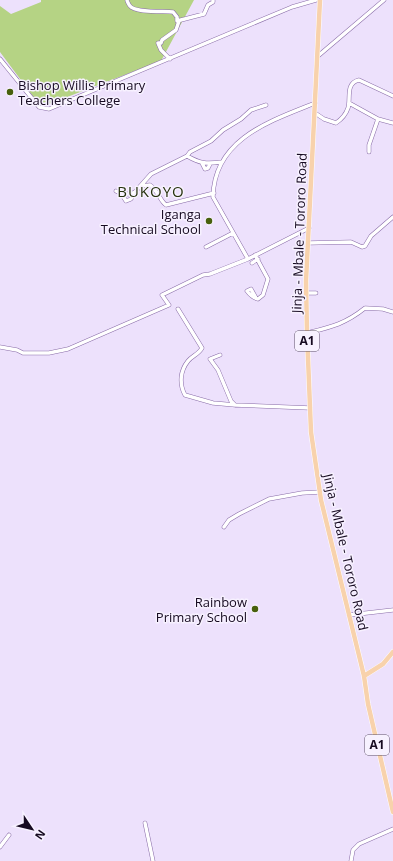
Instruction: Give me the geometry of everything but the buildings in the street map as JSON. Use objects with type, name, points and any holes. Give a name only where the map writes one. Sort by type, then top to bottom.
[{"type":"main road","name":"Jinja - Mbale - Tororo Road","points":[[320,0],[306,293],[310,408],[313,446],[320,492],[364,676]]},
{"type":"main road","points":[[364,676],[383,664],[393,652]]},
{"type":"main road","name":"A1","points":[[364,676],[368,704],[393,812]]},
{"type":"street","points":[[127,0],[132,8],[173,12],[177,17],[177,21],[179,21],[176,30],[162,40],[161,43],[158,43],[159,48],[170,59]]},
{"type":"street","points":[[179,21],[204,14],[208,5],[213,2],[213,0]]},
{"type":"street","points":[[0,59],[39,107],[49,109],[292,7],[316,0]]},
{"type":"street","points":[[318,56],[384,0]]},
{"type":"street","points":[[315,113],[336,123],[340,120],[349,103],[349,93],[356,80],[393,96]]},
{"type":"street","points":[[248,259],[219,209],[214,197],[217,171],[236,143],[270,121],[315,103]]},
{"type":"street","points":[[349,103],[378,119],[393,123]]},
{"type":"street","points":[[135,192],[130,194],[118,192],[126,201],[131,199],[135,192],[151,174],[187,156],[190,152],[211,141],[223,130],[241,119],[251,110],[266,105]]},
{"type":"street","points":[[369,152],[378,119]]},
{"type":"street","points":[[187,156],[202,163],[210,164],[222,162]]},
{"type":"street","points":[[141,186],[150,186],[155,189],[166,206],[214,192]]},
{"type":"street","points":[[308,243],[351,242],[362,247],[371,236],[393,217]]},
{"type":"street","points":[[0,347],[23,352],[49,353],[68,349],[169,305],[162,295],[203,276],[248,259],[309,228]]},
{"type":"street","points":[[206,247],[233,233]]},
{"type":"street","points":[[255,255],[268,279],[263,295],[256,298]]},
{"type":"street","points":[[252,263],[258,259]]},
{"type":"street","points":[[306,293],[316,293]]},
{"type":"street","points":[[307,333],[337,325],[353,318],[365,308],[383,309],[393,312]]},
{"type":"street","points":[[178,309],[202,348],[200,352],[188,362],[183,370],[180,381],[185,395],[199,400],[235,406],[310,408]]},
{"type":"street","points":[[220,355],[210,359],[218,370],[231,401],[235,406]]},
{"type":"street","points":[[224,526],[229,520],[268,499],[302,493],[320,492]]},
{"type":"street","points":[[349,614],[393,610]]},
{"type":"street","points":[[145,823],[153,861]]},
{"type":"street","points":[[352,861],[353,850],[356,846],[393,829]]},
{"type":"street","points":[[0,847],[9,835]]},
{"type":"green space","points":[[41,0],[194,0],[161,61],[41,107],[0,52],[0,6],[11,14],[41,2]]},
{"type":"place","name":"Bishop Willis Primary Teachers College","points":[[10,92]]},
{"type":"place","name":"Iganga Technical School","points":[[209,221]]},
{"type":"place","name":"Rainbow Primary School","points":[[255,609]]},
{"type":"district","name":"BUKOYO","points":[[151,192]]}]
